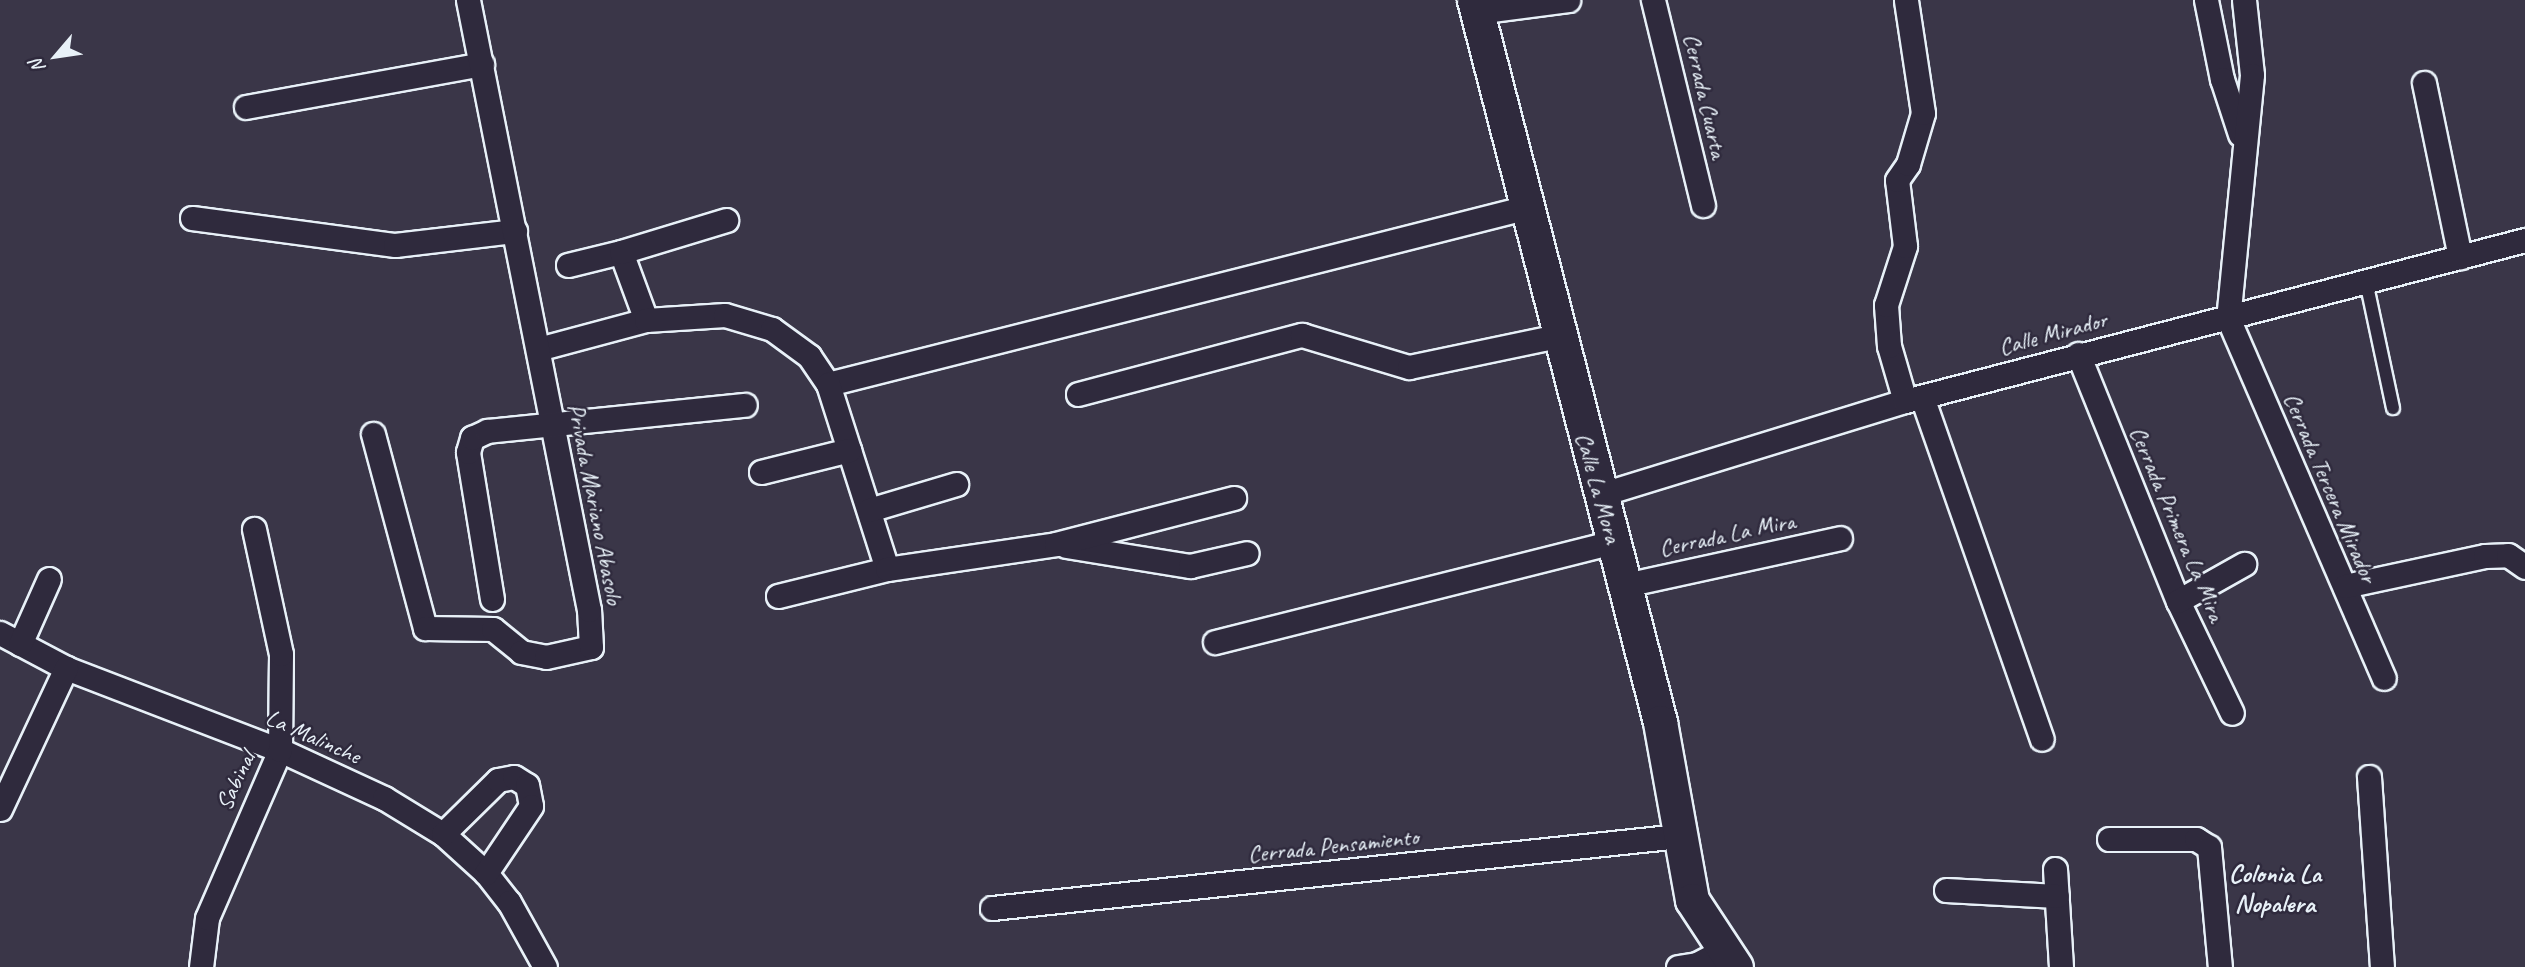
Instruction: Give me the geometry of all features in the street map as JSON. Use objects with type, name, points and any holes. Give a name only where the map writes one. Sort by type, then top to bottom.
[{"type":"street","name":"Privada Mariano Abasolo","points":[[373,434],[425,628],[492,629],[521,652],[546,657],[591,647],[594,640],[553,423],[468,0]]},
{"type":"street","points":[[1475,6],[1568,0]]},
{"type":"street","name":"Cerrada Cuarta","points":[[1653,0],[1703,205]]},
{"type":"street","points":[[1906,0],[1923,113],[1908,164],[1897,180],[1905,246],[1886,305],[1889,346],[1913,399],[2042,739]]},
{"type":"street","points":[[2206,0],[2222,79],[2242,141]]},
{"type":"street","points":[[2228,318],[2242,141],[2252,75],[2244,0]]},
{"type":"street","name":"Calle La Mora","points":[[1475,6],[1528,207],[1557,337],[1660,722],[1692,900],[1707,928],[1731,958]]},
{"type":"street","points":[[246,107],[482,64]]},
{"type":"street","points":[[2424,83],[2460,257]]},
{"type":"street","points":[[828,384],[1528,207]]},
{"type":"street","points":[[192,218],[396,245],[515,231]]},
{"type":"street","points":[[568,265],[726,220]]},
{"type":"street","name":"Calle Mirador","points":[[1599,495],[1913,399],[2525,240]]},
{"type":"street","points":[[621,252],[646,320]]},
{"type":"street","points":[[538,349],[646,320],[726,315],[772,329],[808,356],[828,384],[887,569]]},
{"type":"street","name":"Cerrada Tercera Mirador","points":[[2228,318],[2384,678]]},
{"type":"street","points":[[1078,394],[1302,335],[1409,367],[1557,337]]},
{"type":"street","name":"Cerrada Primera La Mira","points":[[2078,354],[2178,601],[2232,713]]},
{"type":"street","points":[[492,599],[468,452],[472,438],[486,431],[745,405]]},
{"type":"street","points":[[761,472],[849,450]]},
{"type":"street","points":[[869,510],[956,484]]},
{"type":"street","points":[[778,596],[887,569],[1056,544],[1234,498]]},
{"type":"street","name":"Sabinal","points":[[201,967],[207,918],[281,750],[281,654],[254,530]]},
{"type":"street","name":"Cerrada La Mira","points":[[1625,584],[1840,538]]},
{"type":"street","points":[[1215,642],[1614,542]]},
{"type":"street","points":[[1056,544],[1190,566],[1247,553]]},
{"type":"street","points":[[2344,586],[2485,556],[2508,555],[2525,567]]},
{"type":"street","points":[[2178,601],[2244,564]]},
{"type":"street","points":[[20,644],[49,579]]},
{"type":"street","name":"La Malinche","points":[[0,633],[66,668],[281,750],[384,797],[443,834],[486,873],[509,902],[545,967]]},
{"type":"street","points":[[0,809],[66,668]]},
{"type":"street","points":[[443,834],[498,780],[513,777],[527,785],[530,806],[486,873]]},
{"type":"street","points":[[2369,777],[2382,967]]},
{"type":"street","name":"Cerrada Pensamiento","points":[[992,908],[1679,836]]},
{"type":"street","points":[[2109,839],[2196,839],[2209,847],[2220,967]]},
{"type":"street","points":[[2055,869],[2062,967]]},
{"type":"street","points":[[1946,890],[2057,896]]},
{"type":"street","points":[[1678,967],[1731,958]]},
{"type":"lane","points":[[2366,281],[2393,408]]},
{"type":"district","name":"Colonia La Nopalera","points":[[2275,889]]}]
